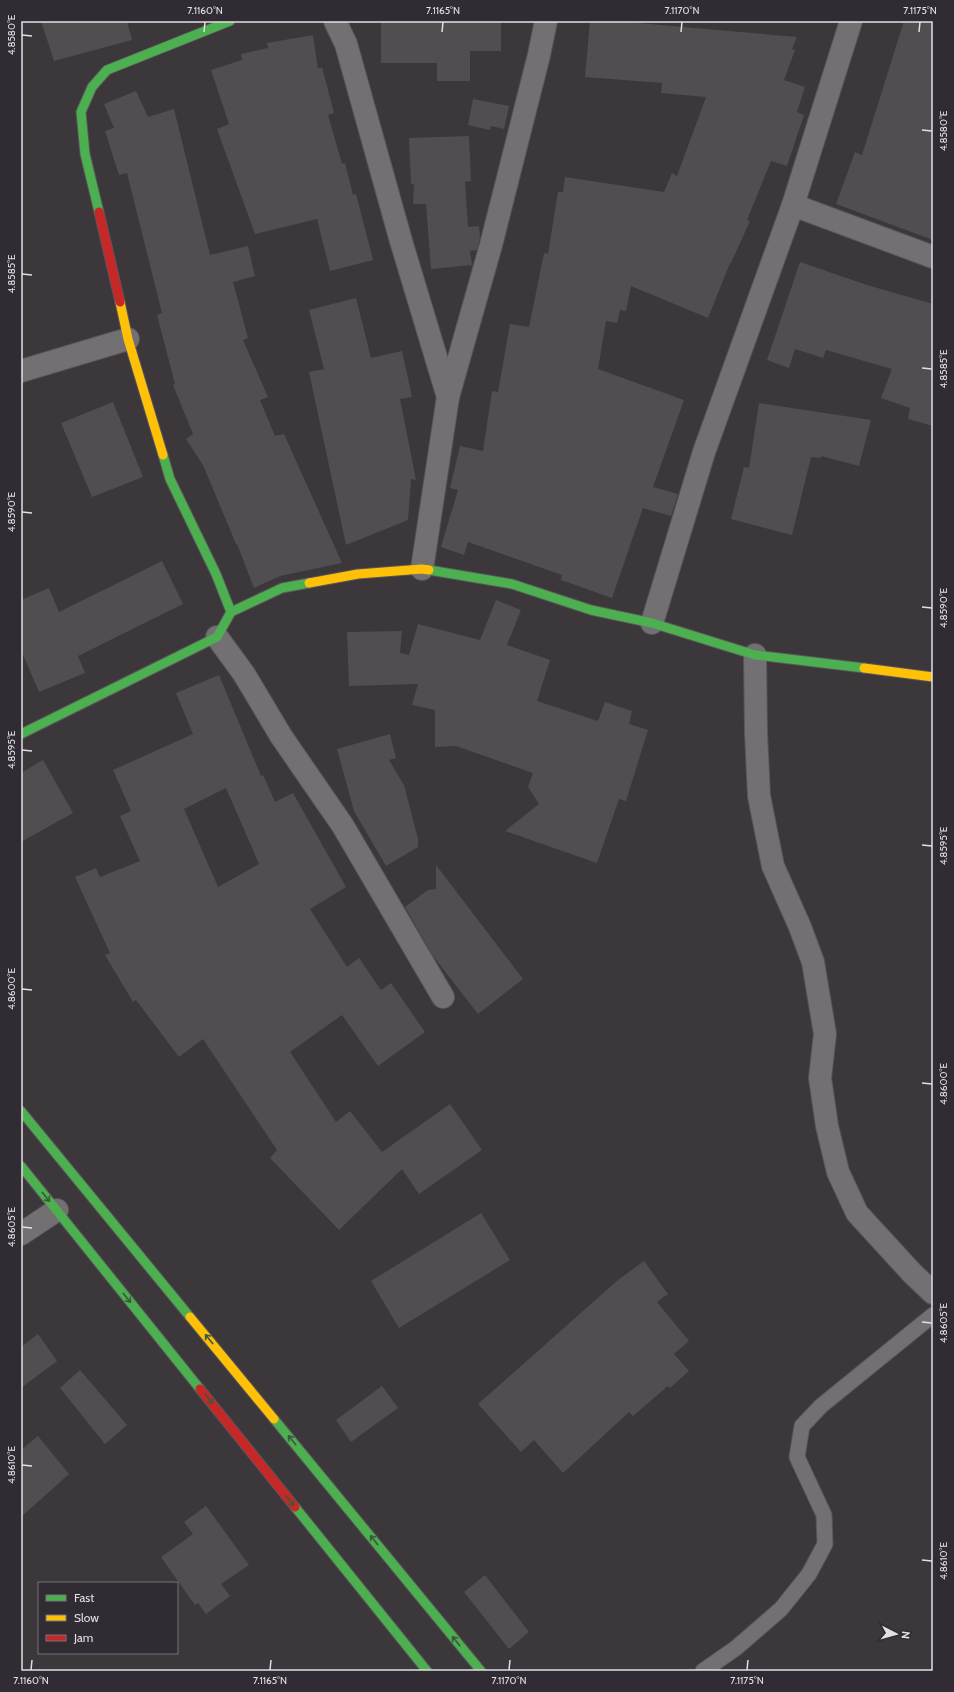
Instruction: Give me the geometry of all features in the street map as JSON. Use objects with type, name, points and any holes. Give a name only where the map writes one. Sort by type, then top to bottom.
[{"type":"street","points":[[230,21],[107,70],[92,87],[81,112],[85,154],[128,339],[170,479],[216,574],[231,612]]},
{"type":"street","points":[[335,21],[346,44],[399,234],[448,397]]},
{"type":"street","points":[[422,569],[448,397],[491,245],[539,55],[546,21]]},
{"type":"street","points":[[652,623],[704,452],[793,205],[851,21]]},
{"type":"street","points":[[793,205],[933,257]]},
{"type":"street","points":[[21,371],[128,339]]},
{"type":"street","points":[[21,734],[217,637],[231,612],[282,588],[358,574],[422,569],[512,584],[591,610],[652,623],[755,655],[933,677]]},
{"type":"street","points":[[217,637],[244,674],[281,736],[343,826],[443,997]]},
{"type":"street","points":[[755,655],[756,733],[759,796],[773,866],[800,926],[813,962],[825,1034],[820,1078],[827,1126],[838,1172],[857,1213],[912,1273],[933,1293]]},
{"type":"street","points":[[21,1111],[481,1671]]},
{"type":"street","points":[[21,1166],[427,1671]]},
{"type":"street","points":[[21,1234],[57,1210]]},
{"type":"lane","points":[[703,1671],[736,1648],[781,1609],[809,1574],[825,1544],[824,1515],[797,1457],[802,1426],[821,1406],[933,1315]]},
{"type":"building","points":[[41,21],[127,21],[132,40],[54,61]]},
{"type":"building","points":[[381,21],[501,21],[501,51],[470,51],[470,81],[437,81],[437,63],[381,63]]},
{"type":"building","points":[[590,21],[615,21],[797,37],[792,49],[795,50],[784,80],[805,87],[797,112],[804,115],[787,166],[771,161],[747,220],[750,221],[730,263],[708,318],[631,286],[626,311],[620,310],[617,323],[606,321],[598,369],[684,400],[653,487],[678,494],[671,516],[643,508],[612,598],[561,580],[562,575],[468,542],[464,555],[441,547],[458,490],[450,488],[460,446],[483,451],[492,391],[498,392],[510,324],[529,327],[544,253],[548,254],[558,192],[563,192],[565,177],[664,192],[672,173],[677,176],[706,97],[661,93],[662,83],[585,77]]},
{"type":"building","points":[[904,21],[933,21],[933,240],[836,204],[855,152],[862,155]]},
{"type":"building","points":[[313,35],[318,69],[322,67],[334,113],[328,115],[342,164],[345,163],[353,195],[356,194],[373,260],[330,271],[317,219],[255,234],[217,129],[229,124],[211,70],[242,60],[241,54],[268,48],[267,43]]},
{"type":"building","points":[[136,91],[148,117],[174,109],[210,255],[248,246],[255,276],[233,282],[248,338],[243,340],[268,397],[260,400],[275,436],[284,434],[342,563],[280,576],[254,588],[203,465],[186,439],[193,434],[173,385],[175,384],[157,315],[162,313],[127,173],[119,175],[105,131],[114,128],[104,104]]},
{"type":"building","points":[[473,99],[509,106],[504,129],[491,126],[490,130],[468,125]]},
{"type":"building","points":[[469,136],[471,181],[465,182],[468,227],[479,226],[480,238],[477,250],[470,251],[472,265],[431,269],[426,204],[413,204],[414,184],[411,184],[409,138]]},
{"type":"building","points":[[800,262],[867,285],[933,304],[933,426],[908,419],[910,408],[881,398],[892,369],[826,350],[823,358],[795,349],[789,368],[767,360]]},
{"type":"building","points":[[356,298],[371,358],[402,351],[412,397],[400,399],[416,480],[411,479],[408,520],[346,545],[309,372],[324,369],[309,310]]},
{"type":"building","points":[[113,402],[143,477],[92,497],[61,423]]},
{"type":"building","points":[[759,403],[871,420],[859,466],[821,456],[821,458],[811,457],[792,535],[731,519],[744,467],[749,468]]},
{"type":"building","points":[[162,561],[183,604],[78,656],[85,673],[39,692],[21,650],[21,600],[49,588],[59,612]]},
{"type":"building","points":[[496,600],[521,610],[507,645],[550,660],[537,701],[598,721],[605,702],[632,711],[629,724],[648,730],[626,801],[619,799],[597,863],[505,831],[539,804],[528,787],[533,773],[456,746],[435,747],[435,710],[412,705],[418,684],[349,686],[347,632],[402,631],[400,653],[409,655],[418,624],[480,640]]},
{"type":"building","points":[[219,675],[261,776],[263,775],[275,802],[293,793],[346,887],[310,909],[347,967],[359,958],[381,990],[391,983],[425,1032],[378,1066],[342,1015],[290,1052],[336,1122],[350,1111],[382,1152],[450,1104],[482,1150],[419,1194],[402,1169],[339,1230],[270,1158],[277,1150],[203,1039],[179,1057],[136,1000],[133,1002],[105,955],[110,953],[75,877],[96,868],[100,877],[140,861],[120,816],[131,811],[113,770],[193,734],[176,693]],"holes":[[[226,788],[259,864],[218,887],[184,809]]]},
{"type":"building","points":[[390,734],[396,758],[389,760],[404,785],[418,839],[418,847],[386,866],[354,811],[337,749]]},
{"type":"building","points":[[43,760],[73,813],[21,842],[21,773]]},
{"type":"building","points":[[436,865],[523,979],[478,1014],[433,956],[405,907],[428,890],[436,889]]},
{"type":"building","points":[[481,1213],[510,1260],[399,1328],[371,1281]]},
{"type":"building","points":[[644,1261],[668,1294],[657,1302],[689,1341],[674,1354],[689,1371],[670,1388],[668,1386],[633,1416],[629,1412],[563,1473],[534,1440],[521,1452],[478,1404],[618,1280]]},
{"type":"building","points":[[38,1334],[57,1361],[21,1388],[21,1347]]},
{"type":"building","points":[[80,1370],[127,1425],[105,1444],[60,1388]]},
{"type":"building","points":[[382,1386],[398,1408],[351,1442],[336,1420]]},
{"type":"building","points":[[38,1436],[69,1474],[21,1517],[21,1450]]},
{"type":"building","points":[[206,1506],[249,1565],[221,1584],[230,1596],[206,1614],[198,1603],[195,1605],[161,1557],[193,1534],[184,1522]]},
{"type":"building","points":[[485,1575],[529,1632],[509,1649],[464,1592]]},
{"type":"traffic: fast","points":[[99,212],[85,154],[81,112],[92,87],[107,70],[230,21]]},
{"type":"traffic: fast","points":[[163,455],[170,479],[216,574],[231,612]]},
{"type":"traffic: fast","points":[[429,570],[512,584],[591,610],[652,623],[755,655],[864,668]]},
{"type":"traffic: fast","points":[[21,734],[217,637],[231,612],[282,588],[309,583]]},
{"type":"traffic: fast","points":[[21,1111],[190,1317]]},
{"type":"traffic: fast","points":[[21,1166],[200,1389]]},
{"type":"traffic: fast","points":[[274,1419],[481,1671]]},
{"type":"traffic: fast","points":[[295,1507],[427,1671]]},
{"type":"traffic: slow","points":[[120,302],[128,339],[163,455]]},
{"type":"traffic: slow","points":[[309,583],[358,574],[422,569],[429,570]]},
{"type":"traffic: slow","points":[[864,668],[933,677]]},
{"type":"traffic: slow","points":[[190,1317],[274,1419]]},
{"type":"traffic: jam","points":[[99,212],[120,302]]},
{"type":"traffic: jam","points":[[200,1389],[295,1507]]}]
